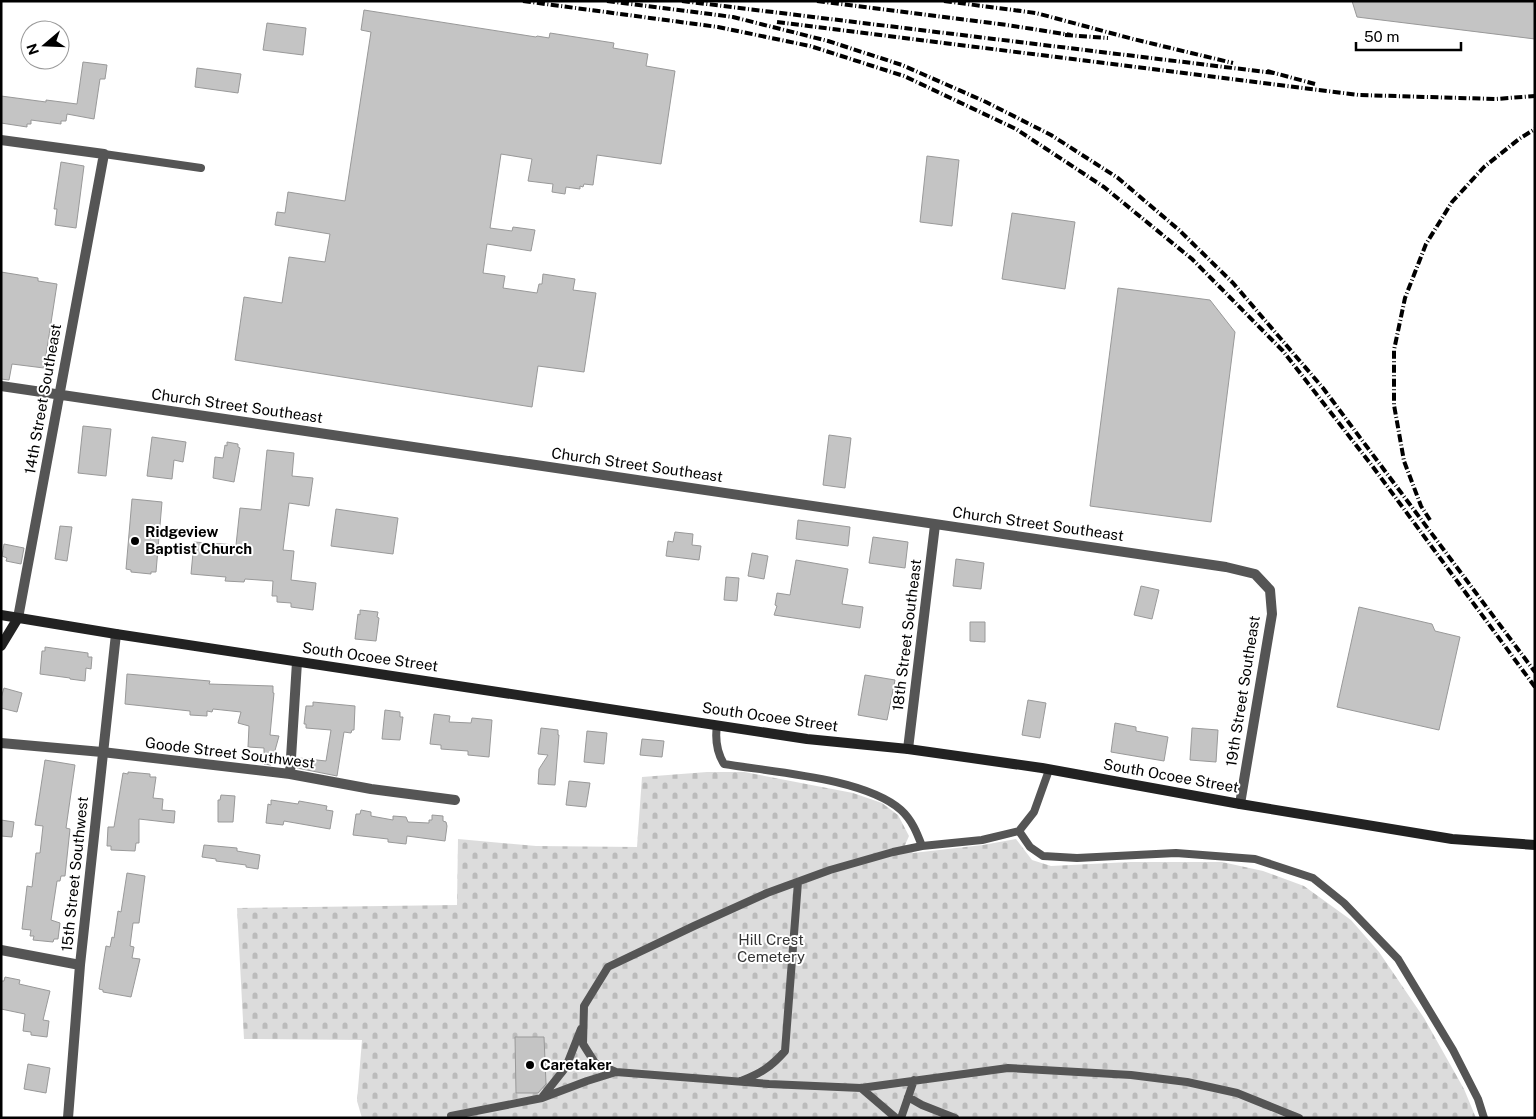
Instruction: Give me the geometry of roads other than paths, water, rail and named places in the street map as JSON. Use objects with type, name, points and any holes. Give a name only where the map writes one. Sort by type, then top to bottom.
[{"type":"street","points":[[1,140],[104,154]]},
{"type":"street","name":"14th Street Southeast","points":[[1,646],[18,618],[104,154]]},
{"type":"street","name":"Church Street Southeast","points":[[1,386],[1226,567],[1255,574],[1265,583]]},
{"type":"street","name":"18th Street Southeast","points":[[908,749],[935,524]]},
{"type":"street","name":"19th Street Southeast","points":[[1240,804],[1272,614],[1270,590],[1265,583]]},
{"type":"street","name":"South Ocoee Street","points":[[1,615],[297,662],[717,725],[808,738],[908,749],[1049,770],[1452,839],[1535,845]]},
{"type":"street","name":"15th Street Southwest","points":[[68,1118],[80,964],[116,634]]},
{"type":"street","points":[[290,774],[297,662]]},
{"type":"street","name":"Goode Street Southwest","points":[[1,743],[102,752],[290,774],[371,789],[455,800]]},
{"type":"street","points":[[1,950],[80,964]]},
{"type":"lane","points":[[104,154],[200,168]]},
{"type":"lane","points":[[717,725],[715,735],[718,754],[724,764],[819,779],[855,787],[883,797],[902,811],[916,829],[922,846]]},
{"type":"lane","points":[[1049,770],[1034,812],[1019,831],[982,840],[922,846],[857,862],[767,893],[608,967],[584,1006],[583,1044],[595,1063],[616,1072],[740,1082],[861,1088],[1008,1068],[1131,1075],[1187,1082],[1237,1093],[1299,1118]]},
{"type":"lane","points":[[1019,831],[1030,847],[1043,856],[1077,858],[1176,853],[1255,859],[1313,878],[1344,903],[1398,959],[1453,1050],[1478,1099],[1484,1118]]},
{"type":"lane","points":[[740,1082],[774,1064],[785,1050],[798,882]]},
{"type":"lane","points":[[542,1098],[566,1067],[584,1022]]},
{"type":"lane","points":[[451,1116],[542,1098],[616,1072]]},
{"type":"lane","points":[[901,1118],[914,1080]]},
{"type":"lane","points":[[861,1088],[896,1118]]},
{"type":"lane","points":[[908,1097],[922,1105],[955,1118]]},
{"type":"railway","points":[[523,1],[718,27],[810,46],[904,76],[1016,129],[1104,187],[1192,259],[1283,351],[1373,467],[1535,687]]},
{"type":"railway","points":[[607,1],[733,17],[828,41],[902,65],[986,102],[1051,135],[1118,178],[1179,230],[1233,283],[1323,388],[1535,672]]},
{"type":"railway","points":[[682,1],[1274,73]]},
{"type":"railway","points":[[817,1],[1071,35]]},
{"type":"railway","points":[[944,1],[1036,13],[1233,63]]},
{"type":"railway","points":[[777,22],[1359,95],[1496,99],[1535,96]]},
{"type":"railway","points":[[1065,35],[1108,38]]},
{"type":"railway","points":[[1267,71],[1315,84]]},
{"type":"railway","points":[[1430,520],[1421,506],[1404,461],[1394,405],[1394,350],[1405,298],[1426,244],[1452,202],[1484,167],[1519,139],[1535,129]]},
{"type":"place","name":"Ridgeview Baptist Church","points":[[135,541]]},
{"type":"place","name":"Caretaker","points":[[530,1065]]},
{"type":"park label","name":"Hill Crest Cemetery","points":[[771,948]]}]
